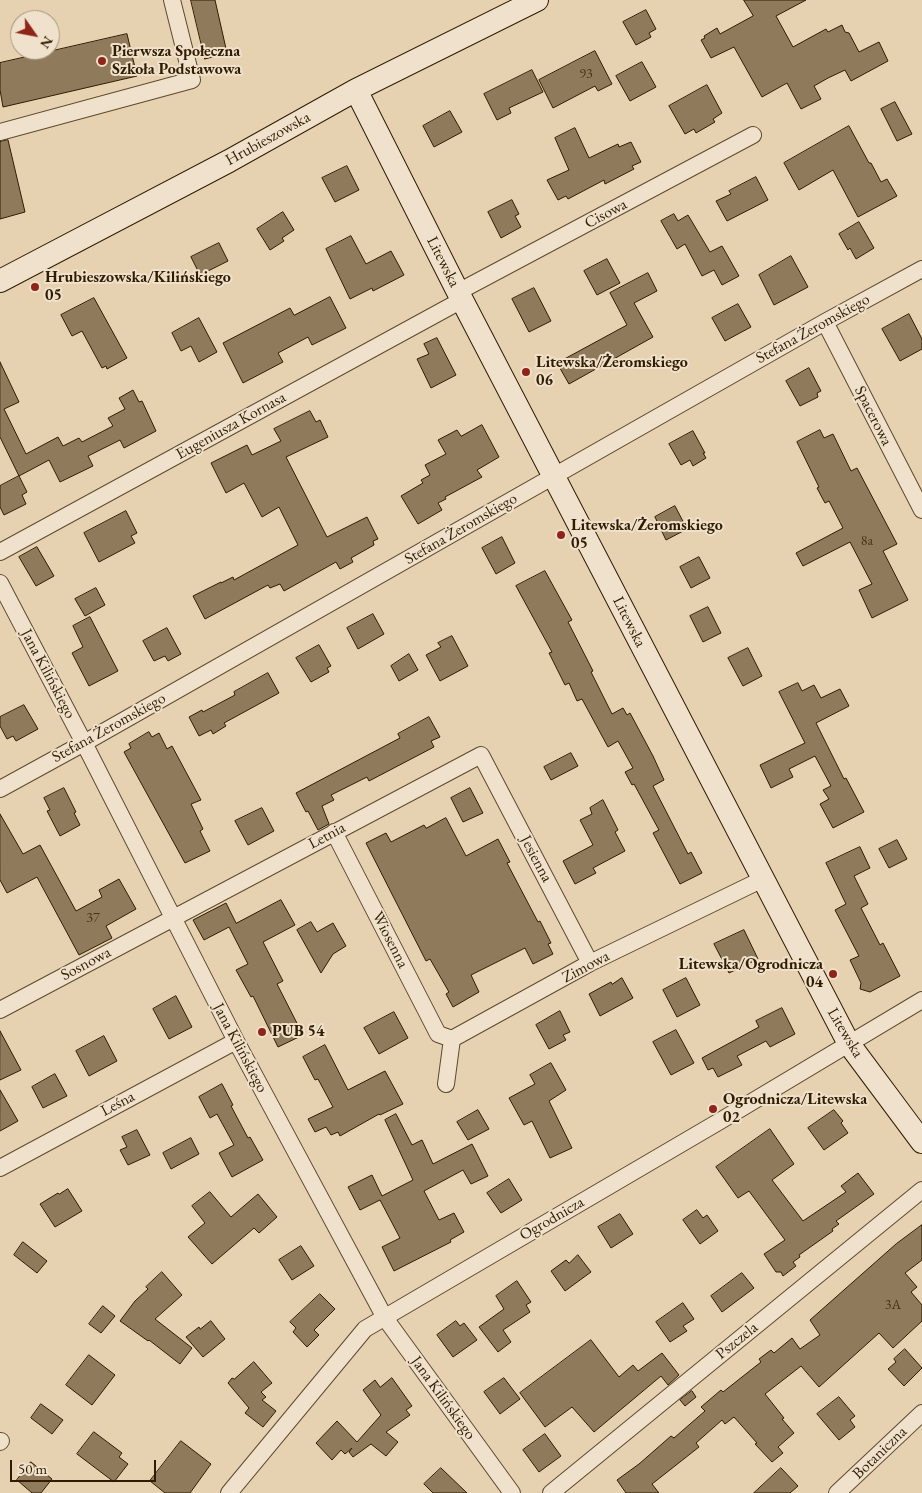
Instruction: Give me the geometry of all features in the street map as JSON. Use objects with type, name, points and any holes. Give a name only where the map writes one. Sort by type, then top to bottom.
[{"type":"main road","name":"Hrubieszowska","points":[[0,281],[229,161],[356,90],[537,0]]},
{"type":"main road","name":"Litewska","points":[[356,90],[460,296],[848,1044],[922,1142]]},
{"type":"street","points":[[0,132],[192,80],[172,0]]},
{"type":"street","name":"Cisowa","points":[[460,296],[753,135]]},
{"type":"street","name":"Stefana Żeromskiego","points":[[0,789],[922,269]]},
{"type":"street","name":"Eugeniusza Kornasa","points":[[0,552],[460,296]]},
{"type":"street","name":"Spacerowa","points":[[825,322],[922,510]]},
{"type":"street","name":"Jana Kilińskiego","points":[[0,583],[236,1041],[385,1318],[512,1493]]},
{"type":"street","name":"Letnia","points":[[173,918],[481,755]]},
{"type":"street","name":"Jesienna","points":[[481,755],[590,963]]},
{"type":"street","name":"Wiosenna","points":[[334,832],[438,1034],[452,1038]]},
{"type":"street","name":"Zimowa","points":[[452,1038],[590,963],[763,879]]},
{"type":"street","name":"Sosnowa","points":[[0,1010],[173,918]]},
{"type":"street","name":"Ogrodnicza","points":[[229,1493],[366,1329],[922,1000]]},
{"type":"street","points":[[446,1084],[452,1038]]},
{"type":"street","name":"Leśna","points":[[0,1168],[236,1041]]},
{"type":"street","name":"Pszczela","points":[[551,1493],[922,1190]]},
{"type":"street","name":"Botaniczna","points":[[837,1493],[922,1412]]},
{"type":"building","points":[[191,0],[215,0],[227,53],[205,59]]},
{"type":"building","points":[[744,0],[806,0],[776,16],[793,47],[826,29],[828,32],[842,25],[845,32],[849,33],[859,52],[879,42],[888,61],[851,81],[845,70],[828,78],[814,86],[821,99],[801,109],[787,83],[762,97],[734,47],[711,58],[701,40],[717,28],[720,34],[753,16]]},
{"type":"building","points":[[646,10],[656,29],[649,33],[651,37],[636,45],[623,22]]},
{"type":"building","points":[[127,34],[137,76],[3,107],[0,90],[0,63],[13,60],[60,60],[60,49]]},
{"type":"building","points":[[595,51],[612,84],[598,91],[595,86],[553,108],[539,80]]},
{"type":"building","points":[[642,62],[656,87],[630,101],[616,76]]},
{"type":"building","points":[[532,70],[543,92],[509,108],[511,113],[497,120],[484,94]]},
{"type":"building","points":[[707,85],[722,113],[713,119],[715,122],[696,133],[694,129],[685,134],[669,106]]},
{"type":"building","points":[[895,102],[912,134],[897,141],[881,109]]},
{"type":"building","points":[[450,111],[462,132],[434,147],[423,126]]},
{"type":"building","points":[[849,126],[881,182],[887,179],[897,196],[858,217],[833,170],[799,190],[784,163]]},
{"type":"building","points":[[575,128],[589,158],[618,144],[619,147],[631,142],[641,162],[632,166],[634,169],[605,184],[604,180],[568,199],[566,196],[558,200],[547,180],[569,170],[555,138]]},
{"type":"building","points":[[8,140],[25,212],[0,219],[0,142]]},
{"type":"building","points":[[347,166],[359,190],[335,202],[322,178]]},
{"type":"building","points":[[756,177],[768,200],[727,221],[716,201],[731,194],[729,191]]},
{"type":"building","points":[[512,200],[519,214],[515,216],[521,227],[501,238],[488,212]]},
{"type":"building","points":[[283,212],[294,230],[282,238],[284,241],[270,250],[257,229]]},
{"type":"building","points":[[674,214],[678,221],[688,215],[710,252],[722,246],[739,276],[722,285],[714,270],[702,276],[685,244],[677,249],[661,221]]},
{"type":"building","points":[[859,222],[874,248],[856,259],[850,248],[848,250],[839,234]]},
{"type":"building","points":[[351,236],[366,264],[391,251],[404,275],[373,291],[372,288],[350,299],[326,249]]},
{"type":"building","points":[[219,243],[228,261],[200,275],[191,257]]},
{"type":"building","points":[[791,256],[808,287],[774,305],[759,275]]},
{"type":"building","points":[[607,259],[620,283],[597,295],[584,271]]},
{"type":"building","points":[[648,273],[657,291],[634,303],[653,337],[569,384],[557,363],[627,325],[610,293]]},
{"type":"building","points":[[534,288],[551,321],[529,332],[512,299]]},
{"type":"building","points":[[330,297],[346,328],[312,345],[308,337],[278,353],[283,362],[243,383],[223,343],[290,308],[294,315]]},
{"type":"building","points":[[94,298],[127,358],[107,369],[106,366],[102,368],[82,331],[72,336],[61,315]]},
{"type":"building","points":[[738,304],[751,327],[725,341],[712,318]]},
{"type":"building","points":[[909,314],[922,339],[922,349],[900,361],[882,329]]},
{"type":"building","points":[[199,318],[217,352],[199,362],[191,346],[181,351],[172,333]]},
{"type":"building","points":[[437,338],[456,375],[431,388],[417,359],[429,354],[424,344]]},
{"type":"building","points":[[0,362],[19,402],[4,409],[26,454],[58,437],[63,446],[79,438],[82,442],[113,426],[108,418],[125,409],[119,398],[133,390],[139,402],[142,401],[156,431],[124,448],[120,440],[88,456],[93,466],[60,482],[49,460],[19,476],[0,437]]},
{"type":"building","points":[[809,368],[821,391],[817,393],[818,397],[800,406],[786,381]]},
{"type":"building","points":[[310,411],[316,422],[320,420],[328,437],[286,457],[327,537],[367,517],[378,539],[373,541],[374,545],[351,558],[353,562],[340,569],[336,562],[284,591],[280,584],[270,588],[268,585],[205,619],[193,596],[233,577],[234,580],[298,545],[279,507],[262,517],[244,483],[226,493],[211,463],[247,445],[252,455],[281,441],[274,429]]},
{"type":"building","points":[[482,425],[499,457],[477,470],[482,477],[445,497],[446,499],[438,503],[442,510],[418,524],[401,496],[423,483],[421,480],[430,475],[425,465],[446,454],[438,440],[457,430],[461,436]]},
{"type":"building","points":[[820,430],[824,438],[833,434],[851,471],[857,468],[897,544],[883,551],[908,600],[872,618],[859,590],[872,584],[850,542],[803,566],[796,553],[843,528],[829,501],[825,503],[797,442]]},
{"type":"building","points":[[693,431],[706,458],[693,466],[690,460],[681,465],[669,444]]},
{"type":"building","points":[[19,476],[27,492],[22,495],[26,504],[4,515],[0,507],[0,486]]},
{"type":"building","points":[[675,506],[687,529],[666,540],[655,517]]},
{"type":"building","points":[[126,511],[137,533],[131,536],[135,543],[99,562],[84,533]]},
{"type":"building","points":[[502,537],[515,563],[496,574],[482,548]]},
{"type":"building","points":[[37,547],[54,576],[36,586],[19,557]]},
{"type":"building","points":[[699,557],[710,578],[691,588],[680,567]]},
{"type":"building","points":[[545,571],[572,620],[568,622],[612,714],[623,708],[627,715],[630,713],[664,780],[653,786],[688,854],[691,852],[702,873],[680,884],[653,833],[659,830],[634,784],[632,785],[625,772],[633,768],[618,741],[608,747],[582,699],[577,701],[569,683],[565,685],[549,653],[552,652],[516,586]]},
{"type":"building","points":[[96,588],[105,605],[85,616],[75,599]]},
{"type":"building","points":[[708,607],[721,633],[703,642],[690,616]]},
{"type":"building","points":[[373,614],[384,634],[358,649],[347,628]]},
{"type":"building","points":[[90,617],[118,671],[89,686],[72,653],[83,647],[73,626]]},
{"type":"building","points":[[167,628],[181,654],[168,661],[165,656],[154,661],[143,641]]},
{"type":"building","points":[[452,636],[468,666],[440,681],[426,655],[441,647],[438,643]]},
{"type":"building","points":[[319,645],[331,666],[327,668],[329,672],[311,682],[296,658]]},
{"type":"building","points":[[748,648],[762,676],[743,686],[728,658]]},
{"type":"building","points":[[409,654],[418,670],[399,681],[391,666]]},
{"type":"building","points":[[268,673],[279,693],[224,723],[226,726],[213,734],[211,730],[199,736],[189,717],[202,710],[203,712],[235,695],[234,692]]},
{"type":"building","points":[[798,683],[802,691],[814,685],[821,698],[840,689],[849,706],[816,723],[844,779],[846,778],[864,812],[833,828],[820,804],[829,799],[823,790],[831,786],[815,756],[789,769],[793,777],[771,788],[760,765],[805,743],[779,692]]},
{"type":"building","points":[[24,705],[38,729],[16,741],[13,736],[7,739],[0,726],[0,717]]},
{"type":"building","points":[[429,717],[440,737],[431,741],[434,747],[369,781],[367,777],[331,795],[334,800],[322,806],[329,824],[318,830],[296,793],[400,738],[398,734]]},
{"type":"building","points":[[149,732],[152,737],[159,733],[167,749],[172,746],[201,800],[191,804],[203,829],[200,831],[210,851],[185,863],[124,752],[131,748],[129,744]]},
{"type":"building","points":[[571,753],[578,766],[551,780],[544,767]]},
{"type":"building","points":[[64,788],[80,825],[60,836],[47,811],[50,810],[44,798]]},
{"type":"building","points":[[470,788],[483,813],[463,822],[451,798]]},
{"type":"building","points":[[603,800],[618,830],[615,832],[625,851],[593,868],[596,873],[575,884],[563,861],[593,845],[580,820],[592,814],[590,808]]},
{"type":"building","points":[[262,808],[274,831],[248,845],[235,821]]},
{"type":"building","points":[[0,814],[23,854],[40,845],[76,911],[102,897],[99,890],[119,879],[136,909],[106,926],[112,938],[79,955],[37,877],[7,893],[0,880]]},
{"type":"building","points":[[446,818],[466,856],[498,839],[510,862],[507,863],[551,943],[548,944],[553,954],[533,964],[525,948],[471,975],[479,992],[453,1007],[446,994],[449,992],[430,959],[426,961],[366,843],[386,833],[391,842],[424,825],[426,828]]},
{"type":"building","points":[[897,840],[907,859],[889,868],[879,849]]},
{"type":"building","points":[[860,847],[870,868],[854,876],[868,904],[861,908],[880,945],[883,943],[900,976],[870,992],[860,989],[861,983],[850,960],[859,956],[835,910],[846,904],[826,863]]},
{"type":"building","points":[[281,900],[295,925],[263,942],[283,981],[277,984],[303,1035],[278,1047],[253,996],[251,997],[236,970],[248,964],[229,927],[204,940],[193,920],[226,903],[236,923]]},
{"type":"building","points":[[311,922],[317,932],[333,923],[346,946],[333,954],[321,973],[297,930]]},
{"type":"building","points":[[744,930],[758,959],[729,973],[714,944]]},
{"type":"building","points":[[622,978],[633,998],[600,1016],[589,994]]},
{"type":"building","points":[[686,978],[700,1005],[677,1017],[663,990]]},
{"type":"building","points":[[176,996],[192,1027],[169,1039],[153,1009]]},
{"type":"building","points":[[782,1008],[795,1034],[770,1047],[766,1041],[737,1056],[742,1065],[718,1077],[713,1068],[708,1070],[702,1058],[759,1027],[756,1021]]},
{"type":"building","points":[[560,1011],[570,1032],[563,1035],[566,1040],[549,1049],[536,1025]]},
{"type":"building","points":[[394,1012],[408,1038],[379,1054],[364,1028]]},
{"type":"building","points":[[676,1030],[694,1063],[671,1075],[653,1042]]},
{"type":"building","points":[[0,1031],[21,1070],[0,1080]]},
{"type":"building","points":[[104,1036],[117,1061],[89,1076],[76,1051]]},
{"type":"building","points":[[325,1045],[348,1090],[385,1071],[403,1104],[379,1114],[340,1136],[338,1132],[331,1135],[326,1127],[315,1132],[308,1119],[333,1107],[318,1079],[315,1080],[303,1057]]},
{"type":"building","points":[[551,1063],[566,1090],[549,1101],[572,1148],[550,1158],[532,1121],[524,1125],[509,1098],[535,1084],[530,1075]]},
{"type":"building","points":[[55,1074],[67,1096],[43,1108],[32,1087]]},
{"type":"building","points":[[222,1084],[248,1138],[250,1137],[263,1160],[232,1177],[219,1153],[234,1145],[217,1114],[210,1118],[199,1097]]},
{"type":"building","points":[[0,1090],[18,1121],[0,1131]]},
{"type":"building","points":[[478,1110],[489,1129],[468,1140],[457,1122]]},
{"type":"building","points":[[834,1110],[843,1121],[841,1123],[848,1133],[824,1150],[808,1128]]},
{"type":"building","points":[[396,1114],[412,1145],[422,1140],[433,1164],[472,1144],[488,1176],[471,1184],[463,1170],[424,1191],[439,1220],[454,1213],[464,1232],[450,1240],[451,1242],[394,1271],[382,1247],[400,1238],[380,1200],[360,1210],[348,1187],[372,1175],[382,1196],[413,1180],[385,1120]]},
{"type":"building","points":[[770,1129],[794,1164],[772,1180],[803,1221],[846,1192],[841,1186],[858,1173],[874,1194],[836,1221],[839,1224],[832,1229],[833,1231],[799,1255],[800,1257],[793,1262],[796,1266],[783,1276],[781,1272],[776,1272],[764,1254],[785,1240],[749,1191],[738,1198],[716,1167]]},
{"type":"building","points":[[137,1130],[150,1155],[128,1165],[120,1150],[127,1147],[122,1137]]},
{"type":"building","points":[[191,1138],[199,1154],[171,1169],[163,1153]]},
{"type":"building","points":[[509,1179],[522,1200],[501,1213],[487,1193]]},
{"type":"building","points":[[68,1189],[82,1211],[55,1227],[40,1204]]},
{"type":"building","points":[[210,1192],[231,1217],[258,1194],[277,1217],[259,1233],[254,1228],[212,1264],[188,1237],[205,1223],[192,1206]]},
{"type":"building","points":[[697,1210],[703,1218],[707,1215],[718,1231],[700,1244],[683,1220]]},
{"type":"building","points":[[620,1214],[633,1234],[611,1248],[598,1227]]},
{"type":"building","points":[[922,1225],[922,1260],[905,1273],[917,1287],[911,1292],[922,1305],[922,1321],[893,1348],[879,1333],[819,1387],[801,1366],[765,1394],[794,1433],[778,1447],[783,1453],[772,1462],[734,1417],[725,1424],[722,1420],[696,1443],[699,1447],[652,1484],[659,1493],[626,1493],[617,1480],[671,1436],[674,1438],[705,1411],[701,1407],[721,1390],[723,1392],[761,1362],[759,1359],[771,1350],[774,1353],[792,1338],[800,1349],[820,1335],[810,1320],[896,1244]]},
{"type":"building","points":[[23,1242],[47,1261],[37,1273],[14,1255]]},
{"type":"building","points":[[301,1246],[314,1266],[292,1280],[279,1260]]},
{"type":"building","points":[[578,1255],[591,1272],[565,1291],[551,1271],[566,1260],[569,1263]]},
{"type":"building","points":[[162,1272],[182,1295],[155,1319],[192,1348],[180,1364],[120,1321],[135,1301],[148,1289],[146,1287]]},
{"type":"building","points":[[742,1273],[754,1288],[722,1312],[711,1296]]},
{"type":"building","points":[[517,1281],[531,1302],[526,1305],[530,1312],[503,1330],[511,1342],[498,1352],[479,1327],[504,1309],[496,1296]]},
{"type":"building","points":[[320,1294],[335,1309],[314,1330],[319,1335],[307,1347],[293,1332],[296,1328],[290,1322]]},
{"type":"building","points":[[683,1303],[694,1319],[683,1326],[687,1331],[670,1342],[656,1322]]},
{"type":"building","points":[[103,1306],[115,1316],[101,1333],[89,1324]]},
{"type":"building","points":[[211,1321],[225,1339],[203,1357],[186,1337]]},
{"type":"building","points":[[456,1321],[460,1326],[464,1323],[477,1340],[453,1357],[437,1335]]},
{"type":"building","points":[[591,1340],[619,1377],[633,1365],[638,1371],[662,1353],[679,1375],[668,1385],[661,1376],[594,1432],[572,1407],[545,1427],[520,1393]]},
{"type":"building","points":[[905,1349],[922,1368],[904,1386],[888,1369],[896,1362],[894,1359]]},
{"type":"building","points":[[89,1355],[115,1375],[92,1405],[66,1385]]},
{"type":"building","points":[[254,1362],[272,1383],[261,1392],[266,1397],[262,1400],[276,1411],[263,1427],[245,1413],[249,1408],[228,1383]]},
{"type":"building","points":[[392,1378],[412,1406],[406,1410],[410,1415],[386,1432],[398,1442],[386,1456],[371,1444],[353,1457],[349,1452],[352,1448],[345,1454],[341,1450],[332,1460],[316,1443],[337,1421],[357,1442],[381,1415],[363,1390],[375,1380],[380,1387]]},
{"type":"building","points":[[504,1378],[520,1399],[500,1414],[484,1392]]},
{"type":"building","points":[[692,1391],[696,1397],[685,1406],[680,1400]]},
{"type":"building","points":[[839,1397],[855,1416],[850,1420],[855,1427],[839,1440],[817,1414]]},
{"type":"building","points":[[41,1404],[63,1420],[52,1434],[31,1418]]},
{"type":"building","points":[[94,1432],[122,1453],[119,1457],[128,1464],[114,1482],[77,1454]]},
{"type":"building","points":[[545,1434],[561,1456],[539,1472],[523,1450]]},
{"type":"building","points":[[181,1441],[211,1464],[190,1493],[165,1493],[150,1481]]},
{"type":"building","points":[[31,1462],[52,1479],[41,1493],[32,1493],[17,1480]]},
{"type":"building","points":[[441,1468],[467,1493],[433,1493],[424,1484]]},
{"type":"building","points":[[781,1468],[798,1486],[790,1493],[754,1493]]},
{"type":"place","name":"Pierwsza Społeczna Szkoła Podstawowa","points":[[102,61]]},
{"type":"place","name":"Hrubieszowska/Kilińskiego 05","points":[[35,287]]},
{"type":"place","name":"Litewska/Żeromskiego 06","points":[[526,372]]},
{"type":"place","name":"Litewska/Żeromskiego 05","points":[[561,535]]},
{"type":"place","name":"Litewska/Ogrodnicza 04","points":[[833,974]]},
{"type":"place","name":"PUB 54","points":[[262,1032]]},
{"type":"place","name":"Ogrodnicza/Litewska 02","points":[[713,1109]]}]
